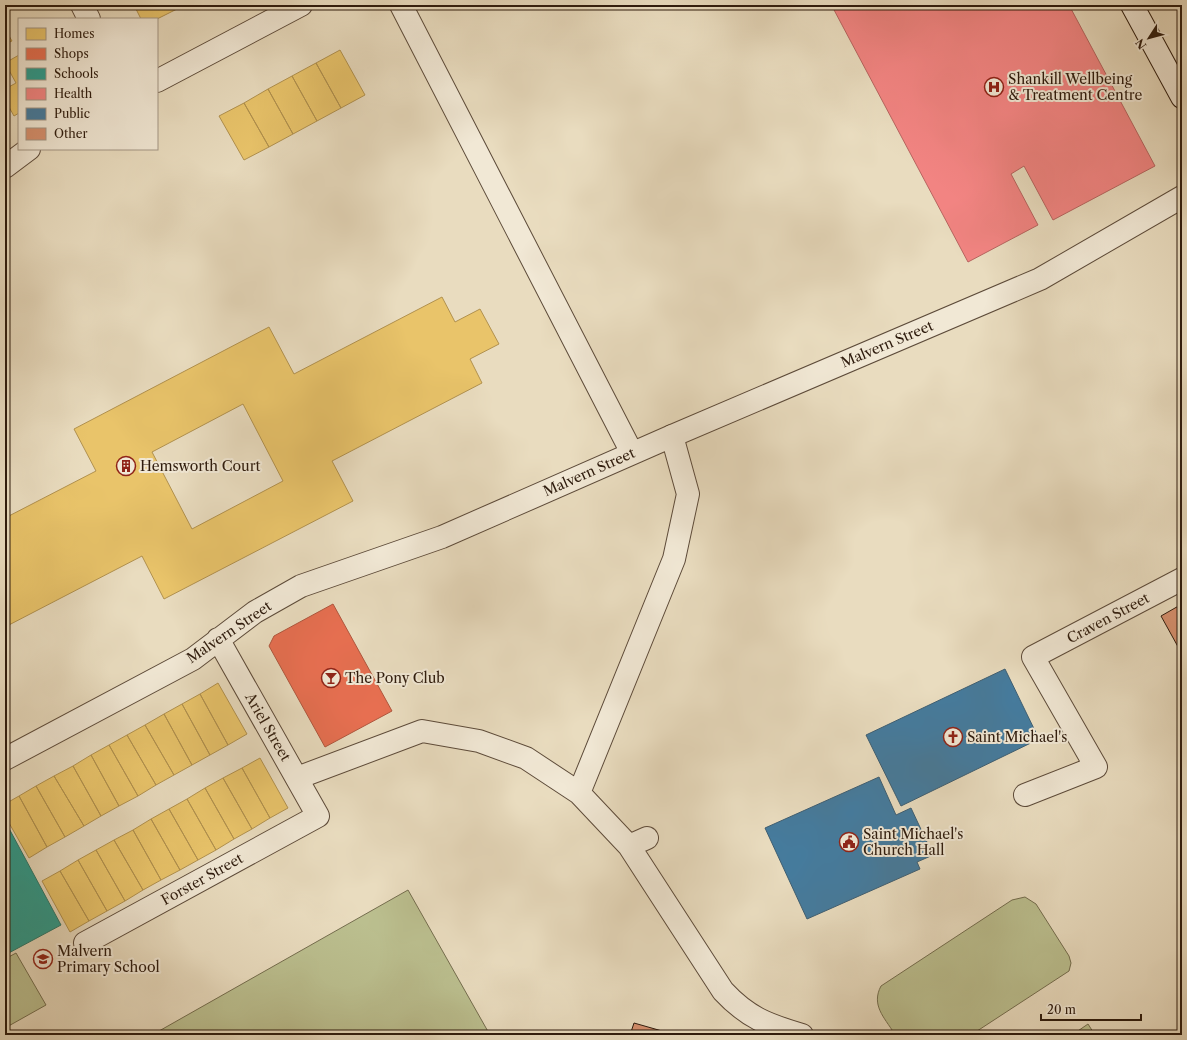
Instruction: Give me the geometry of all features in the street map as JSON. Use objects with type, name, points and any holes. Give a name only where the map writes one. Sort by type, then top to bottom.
[{"type":"street","points":[[82,5],[88,18]]},
{"type":"street","points":[[158,80],[301,5]]},
{"type":"street","points":[[401,5],[632,453]]},
{"type":"street","points":[[1132,5],[1182,97]]},
{"type":"street","points":[[5,167],[28,150]]},
{"type":"street","name":"Malvern Street","points":[[5,760],[193,659],[255,612],[301,586],[442,536],[632,453],[1040,279],[1182,197]]},
{"type":"street","points":[[579,793],[641,633],[674,559],[688,494],[672,436]]},
{"type":"street","name":"Craven Street","points":[[1025,795],[1096,767],[1033,657],[1182,579]]},
{"type":"street","name":"Ariel Street","points":[[218,639],[318,816]]},
{"type":"street","points":[[297,778],[422,731],[479,741],[526,758],[579,793],[638,842],[723,991],[736,1005],[768,1025],[802,1035]]},
{"type":"street","name":"Forster Street","points":[[85,943],[318,816]]},
{"type":"green space","points":[[408,890],[490,1035],[152,1035]]},
{"type":"green space","points":[[1025,897],[1036,904],[1069,956],[1071,963],[1069,971],[971,1035],[903,1035],[894,1033],[880,1011],[878,1005],[877,999],[881,986],[1012,900]]},
{"type":"green space","points":[[16,953],[46,1005],[5,1028],[5,959]]},
{"type":"green space","points":[[1088,1024],[1095,1035],[1072,1035]]},
{"type":"building: Homes","points":[[134,5],[185,5],[158,18],[140,18]]},
{"type":"building: Homes","points":[[5,29],[12,41],[5,44]]},
{"type":"building: Homes","points":[[340,50],[365,95],[341,108],[316,63]]},
{"type":"building: Homes","points":[[18,56],[18,114],[14,116],[5,100],[5,89],[16,83],[5,63]]},
{"type":"building: Homes","points":[[316,63],[341,108],[317,121],[292,76]]},
{"type":"building: Homes","points":[[292,76],[317,121],[293,134],[268,89]]},
{"type":"building: Homes","points":[[268,89],[293,134],[269,147],[244,103]]},
{"type":"building: Homes","points":[[244,103],[269,147],[244,160],[219,116]]},
{"type":"building: Homes","name":"Hemsworth Court","points":[[442,297],[455,322],[480,309],[499,344],[470,359],[482,383],[332,461],[353,501],[164,599],[142,556],[5,627],[5,518],[96,471],[74,429],[269,327],[294,374]],"holes":[[[243,404],[283,481],[192,529],[152,452]]]},
{"type":"building: Homes","points":[[218,683],[247,734],[228,745],[200,694]]},
{"type":"building: Homes","points":[[200,694],[228,745],[210,755],[182,704]]},
{"type":"building: Homes","points":[[182,704],[210,755],[192,765],[164,714]]},
{"type":"building: Homes","points":[[164,714],[192,765],[174,775],[145,725]]},
{"type":"building: Homes","points":[[145,725],[174,775],[156,785],[127,735]]},
{"type":"building: Homes","points":[[127,735],[156,785],[138,796],[109,745]]},
{"type":"building: Homes","points":[[109,745],[138,796],[119,806],[91,755]]},
{"type":"building: Homes","points":[[91,755],[119,806],[101,816],[73,766]]},
{"type":"building: Homes","points":[[260,758],[288,808],[270,818],[242,768]]},
{"type":"building: Homes","points":[[73,766],[101,816],[84,826],[54,776]]},
{"type":"building: Homes","points":[[242,768],[270,818],[252,829],[223,778]]},
{"type":"building: Homes","points":[[54,776],[84,826],[65,837],[36,786]]},
{"type":"building: Homes","points":[[223,778],[252,829],[234,839],[205,788]]},
{"type":"building: Homes","points":[[36,786],[65,837],[47,847],[19,796]]},
{"type":"building: Homes","points":[[205,788],[234,839],[216,850],[187,799]]},
{"type":"building: Homes","points":[[19,796],[47,847],[29,858],[5,816],[5,804]]},
{"type":"building: Homes","points":[[187,799],[216,850],[198,860],[169,809]]},
{"type":"building: Homes","points":[[169,809],[198,860],[180,870],[151,819]]},
{"type":"building: Homes","points":[[151,819],[180,870],[161,880],[133,830]]},
{"type":"building: Homes","points":[[133,830],[161,880],[143,890],[114,840]]},
{"type":"building: Homes","points":[[114,840],[143,890],[125,901],[96,850]]},
{"type":"building: Homes","points":[[96,850],[125,901],[107,911],[78,860]]},
{"type":"building: Homes","points":[[78,860],[107,911],[89,921],[60,871]]},
{"type":"building: Homes","points":[[60,871],[89,921],[70,932],[42,881]]},
{"type":"building: Shops","name":"The Pony Club","points":[[333,604],[392,711],[325,747],[269,646],[274,636]]},
{"type":"building: Schools","points":[[5,821],[61,925],[5,955]]},
{"type":"building: Health","name":"Shankill Wellbeing & Treatment Centre","points":[[838,5],[1069,5],[1155,166],[1053,220],[1024,166],[1011,174],[1038,225],[968,262],[833,8]]},
{"type":"building: Public","name":"Saint Michael's","points":[[1005,669],[1039,739],[901,806],[866,735]]},
{"type":"building: Public","name":"Saint Michael's Church Hall","points":[[879,777],[896,815],[911,808],[933,855],[917,862],[920,869],[807,919],[765,828]]},
{"type":"building: Other","points":[[1182,604],[1182,654],[1161,616]]},
{"type":"building: Other","points":[[634,1023],[676,1035],[630,1035]]},
{"type":"place","name":"Shankill Wellbeing & Treatment Centre","points":[[994,87]]},
{"type":"place","name":"Hemsworth Court","points":[[126,466]]},
{"type":"place","name":"The Pony Club","points":[[331,678]]},
{"type":"place","name":"Saint Michael's","points":[[953,737]]},
{"type":"place","name":"Saint Michael's Church Hall","points":[[849,842]]},
{"type":"place","name":"Malvern Primary School","points":[[43,959]]}]
